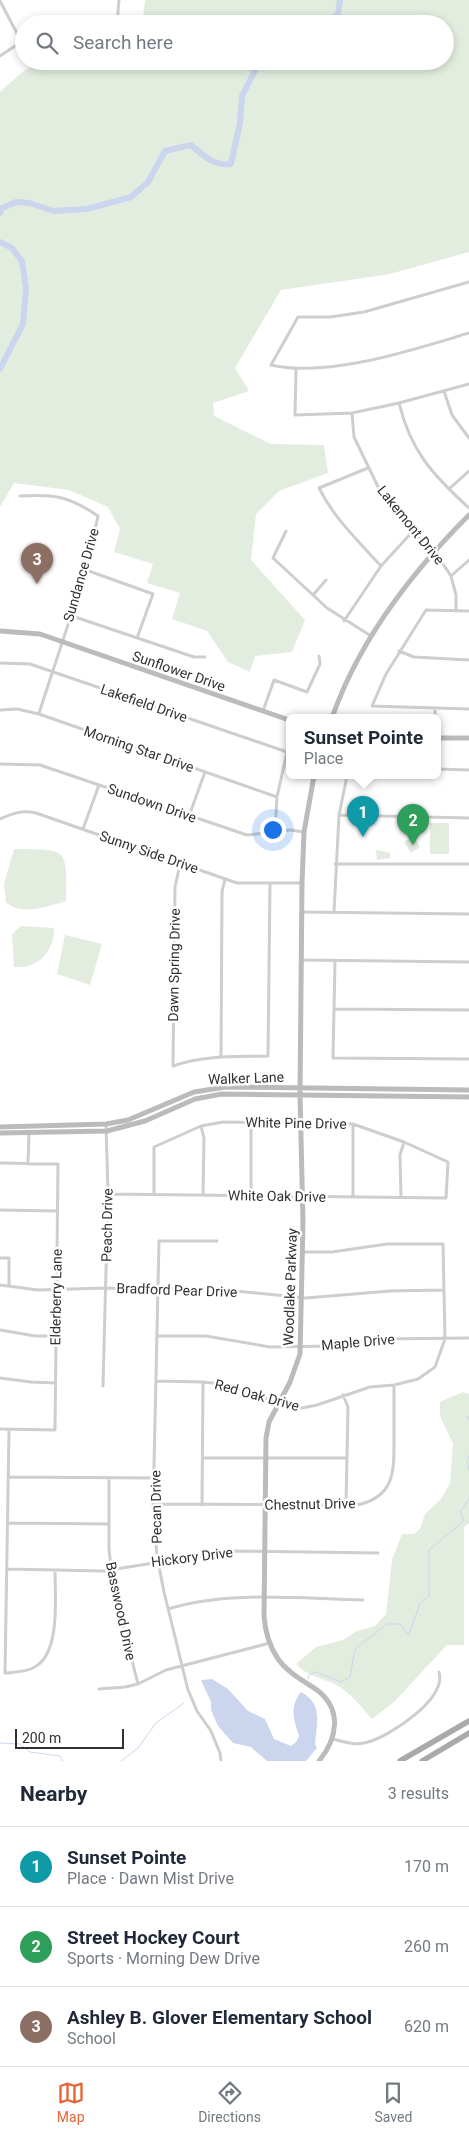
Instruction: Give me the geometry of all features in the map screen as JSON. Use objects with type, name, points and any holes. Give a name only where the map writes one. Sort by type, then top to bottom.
[{"type":"main road","points":[[400,1761],[469,1722]]},
{"type":"main road","points":[[422,1761],[469,1733]]},
{"type":"main road","points":[[441,1738],[446,1747]]},
{"type":"street","points":[[118,15],[119,0]]},
{"type":"street","points":[[0,1],[15,28]]},
{"type":"street","points":[[0,56],[15,45]]},
{"type":"street","points":[[469,282],[364,312],[330,317],[298,318],[271,366],[296,369],[330,367],[369,361],[469,334]]},
{"type":"street","points":[[296,369],[295,415],[352,413],[399,403],[469,384]]},
{"type":"street","points":[[444,390],[452,415],[469,438]]},
{"type":"street","points":[[399,403],[404,427],[418,453],[448,489],[469,508]]},
{"type":"street","name":"Lakemont Drive","points":[[352,413],[354,438],[382,495],[410,522],[414,531],[451,576],[456,596],[456,611]]},
{"type":"street","points":[[368,468],[319,488],[328,506],[341,523],[381,566]]},
{"type":"street","points":[[448,489],[469,471]]},
{"type":"street","name":"Sundance Drive","points":[[20,496],[40,495],[63,498],[79,503],[98,516],[86,570],[39,714]]},
{"type":"street","points":[[334,714],[354,667],[371,636],[402,590],[469,515]]},
{"type":"street","points":[[286,531],[272,558],[344,621],[371,636]]},
{"type":"street","points":[[344,621],[381,566],[414,531]]},
{"type":"street","points":[[451,576],[469,560]]},
{"type":"street","points":[[86,570],[153,594],[138,638]]},
{"type":"street","points":[[313,595],[326,580]]},
{"type":"street","points":[[469,611],[426,610],[399,651],[376,693],[372,706],[469,709]]},
{"type":"street","points":[[72,616],[194,657],[205,657]]},
{"type":"street","name":"Sunflower Drive","points":[[0,631],[40,634],[286,719]]},
{"type":"street","points":[[399,651],[414,657],[431,660],[469,660]]},
{"type":"street","points":[[263,712],[274,680],[307,692],[320,664],[319,656]]},
{"type":"street","name":"Lakefield Drive","points":[[0,663],[30,664],[286,752]]},
{"type":"street","points":[[435,708],[435,714]]},
{"type":"street","name":"Morning Star Drive","points":[[0,710],[17,709],[39,714],[277,797]]},
{"type":"street","points":[[441,738],[469,738]]},
{"type":"street","name":"Lakefield Drive","points":[[277,797],[286,756]]},
{"type":"street","name":"Sundown Drive","points":[[0,764],[40,765],[247,835],[275,831],[304,832]]},
{"type":"street","points":[[441,769],[469,770]]},
{"type":"street","points":[[189,816],[205,772]]},
{"type":"street","name":"Woodlake Parkway","points":[[313,779],[304,832],[301,912],[300,1095],[303,1196],[300,1346],[296,1366],[267,1429],[265,1458],[264,1623],[278,1659],[297,1678],[318,1691],[326,1701],[334,1718],[333,1739]]},
{"type":"street","points":[[334,912],[339,815],[346,779]]},
{"type":"street","points":[[83,829],[99,785]]},
{"type":"street","points":[[275,831],[277,797]]},
{"type":"street","name":"Sunny Side Drive","points":[[0,819],[15,812],[27,811],[237,883],[302,883]]},
{"type":"street","points":[[339,815],[469,818]]},
{"type":"street","name":"Dawn Spring Drive","points":[[180,864],[174,887],[173,1066],[190,1060],[221,1057]]},
{"type":"street","points":[[335,864],[469,864]]},
{"type":"street","points":[[225,879],[222,892],[221,1057],[268,1056],[270,883]]},
{"type":"street","points":[[301,912],[469,914]]},
{"type":"street","points":[[301,960],[469,962]]},
{"type":"street","points":[[335,961],[333,1058],[469,1059]]},
{"type":"street","points":[[334,1009],[469,1010]]},
{"type":"street","name":"Walker Lane","points":[[0,1127],[106,1124],[128,1120],[181,1096],[207,1089],[226,1087],[469,1090]]},
{"type":"street","name":"Walker Lane","points":[[0,1133],[107,1131],[145,1120],[180,1104],[222,1094],[469,1097]]},
{"type":"street","name":"White Pine Drive","points":[[154,1195],[154,1147],[201,1126],[224,1122],[251,1122],[353,1124],[404,1142],[448,1162],[446,1198]]},
{"type":"street","points":[[251,1122],[251,1196]]},
{"type":"street","name":"Peach Drive","points":[[103,1386],[108,1194],[106,1124]]},
{"type":"street","points":[[353,1124],[353,1197]]},
{"type":"street","points":[[0,1163],[28,1164],[29,1126]]},
{"type":"street","points":[[201,1126],[204,1138],[203,1195]]},
{"type":"street","points":[[401,1197],[400,1155],[404,1142]]},
{"type":"street","name":"Elderberry Lane","points":[[9,1430],[55,1430],[58,1164],[28,1164]]},
{"type":"street","name":"White Oak Drive","points":[[108,1194],[446,1198]]},
{"type":"street","points":[[0,1210],[57,1211]]},
{"type":"street","name":"Pecan Drive","points":[[217,1241],[159,1241],[154,1504],[158,1562],[182,1666],[191,1700],[211,1731],[220,1753],[221,1761]]},
{"type":"street","name":"Red Oak Drive","points":[[156,1382],[222,1384],[296,1408],[309,1407],[370,1387],[412,1382],[431,1371],[440,1358],[445,1339],[443,1244],[387,1244],[332,1252],[302,1252]]},
{"type":"street","points":[[0,1258],[9,1258],[9,1286]]},
{"type":"street","name":"Bradford Pear Drive","points":[[0,1285],[27,1289],[56,1290],[106,1288],[215,1289],[301,1298],[390,1291],[443,1290]]},
{"type":"street","points":[[0,1330],[35,1336],[56,1336]]},
{"type":"street","name":"Maple Drive","points":[[157,1336],[206,1336],[270,1347],[333,1346],[380,1339],[469,1338]]},
{"type":"street","points":[[0,1378],[55,1383]]},
{"type":"street","points":[[202,1505],[203,1382]]},
{"type":"street","name":"Chestnut Drive","points":[[154,1504],[357,1505],[373,1499],[386,1488],[394,1470],[394,1385]]},
{"type":"street","points":[[343,1395],[348,1407],[346,1504]]},
{"type":"street","points":[[0,1430],[9,1430],[6,1673],[25,1671],[39,1665],[48,1653],[53,1637],[55,1570]]},
{"type":"street","points":[[203,1458],[347,1458]]},
{"type":"street","points":[[9,1477],[154,1478]]},
{"type":"street","name":"Basswood Drive","points":[[109,1478],[111,1570],[122,1628],[138,1684]]},
{"type":"street","points":[[8,1523],[109,1524]]},
{"type":"street","name":"Hickory Drive","points":[[7,1569],[111,1570],[214,1552],[378,1553]]},
{"type":"street","points":[[168,1609],[209,1600],[265,1598],[363,1600]]},
{"type":"street","points":[[100,1689],[138,1684],[166,1670],[270,1642]]},
{"type":"street","points":[[320,1761],[329,1749],[333,1739],[360,1744],[393,1731],[414,1716],[432,1696],[438,1686],[439,1672]]},
{"type":"green space","points":[[145,0],[469,0],[469,252],[390,274],[281,290],[235,368],[249,391],[213,403],[214,416],[271,444],[324,445],[328,473],[279,491],[256,514],[251,560],[305,620],[292,652],[255,656],[250,672],[228,662],[207,631],[172,619],[180,593],[147,583],[153,564],[114,552],[120,529],[108,507],[69,490],[14,483],[0,507],[0,92],[26,70],[454,70],[454,15],[143,15]]},
{"type":"green space","points":[[430,823],[449,823],[449,854],[430,854]]},
{"type":"green space","points":[[413,836],[420,847],[411,853],[404,842]]},
{"type":"green space","points":[[14,849],[54,851],[61,855],[66,870],[66,901],[27,910],[20,909],[6,902],[4,884]]},
{"type":"green space","points":[[376,851],[390,853],[390,858],[377,860]]},
{"type":"green space","points":[[21,926],[54,928],[54,936],[48,951],[37,962],[22,967],[14,967],[12,934]]},
{"type":"green space","points":[[65,935],[102,944],[90,985],[57,974]]},
{"type":"green space","points":[[463,1392],[469,1394],[469,1523],[464,1527],[464,1645],[447,1645],[394,1702],[372,1719],[340,1687],[309,1674],[296,1664],[316,1647],[343,1640],[357,1631],[375,1626],[386,1614],[392,1560],[402,1534],[414,1534],[420,1529],[425,1514],[441,1499],[450,1483],[453,1444],[440,1416],[440,1402]]},
{"type":"water","points":[[212,1679],[228,1689],[248,1711],[265,1719],[274,1739],[291,1746],[299,1736],[294,1719],[294,1708],[301,1692],[313,1702],[316,1708],[315,1744],[317,1748],[306,1761],[267,1761],[251,1747],[233,1743],[218,1726],[211,1710],[211,1702],[201,1680]]},
{"type":"waterway","points":[[337,15],[340,0]]},
{"type":"waterway","points":[[0,213],[2,208],[16,202],[30,203],[53,211],[87,209],[131,197],[148,182],[165,151],[191,145],[214,162],[231,164],[240,123],[242,96],[255,70]]},
{"type":"waterway","points":[[0,242],[12,248],[22,261],[26,289],[23,324],[0,369]]},
{"type":"waterway","points":[[469,1417],[467,1417],[469,1420]]},
{"type":"waterway","points":[[469,1456],[467,1461],[469,1470]]},
{"type":"waterway","points":[[308,1679],[309,1675],[316,1672],[341,1682],[350,1677],[355,1649],[387,1624],[400,1624],[409,1635],[420,1603],[429,1596],[429,1550],[464,1521],[460,1512],[469,1499]]},
{"type":"waterway","points":[[121,1761],[138,1748],[156,1723],[184,1703]]},
{"type":"waterway","points":[[0,1743],[20,1744],[30,1752],[60,1756],[63,1761]]},
{"type":"place","name":"Ashley B. Glover Elementary School","points":[[37,584]]},
{"type":"place","name":"Sunset Pointe","points":[[363,837]]},
{"type":"place","name":"Street Hockey Court","points":[[413,845]]}]
